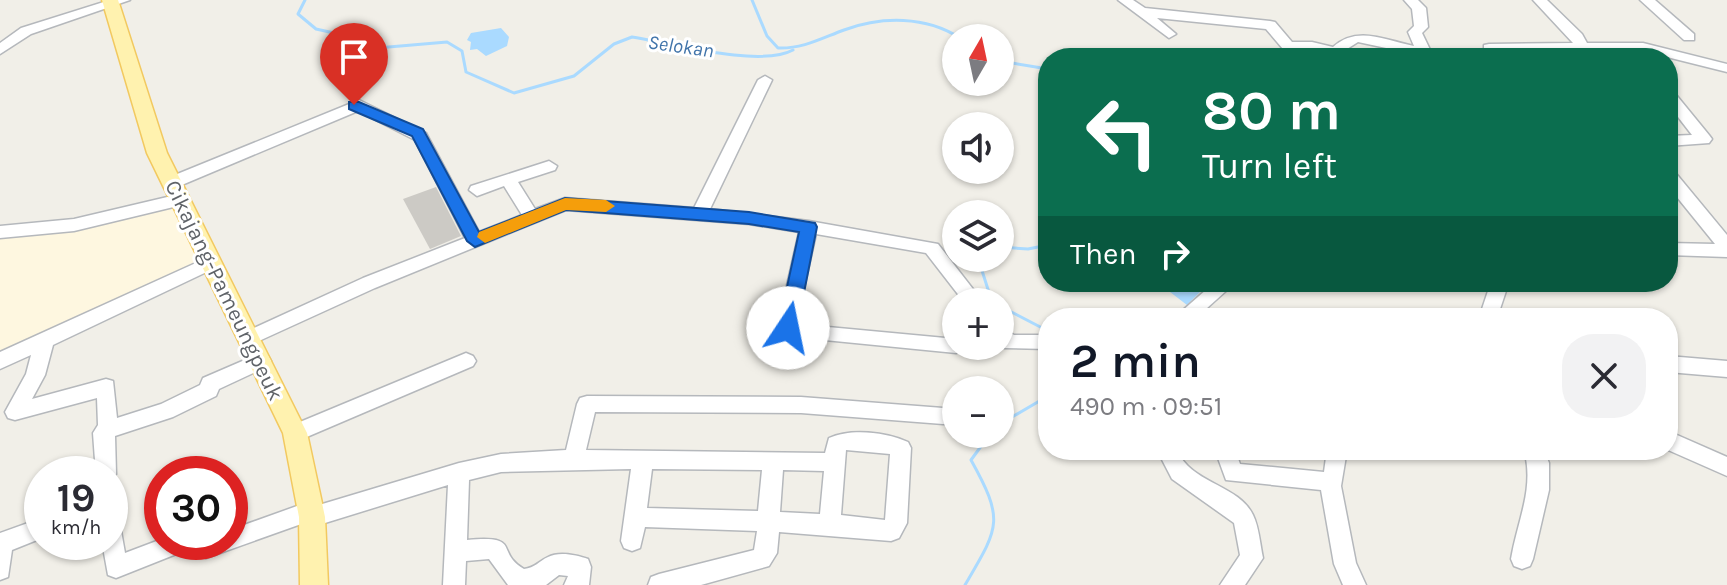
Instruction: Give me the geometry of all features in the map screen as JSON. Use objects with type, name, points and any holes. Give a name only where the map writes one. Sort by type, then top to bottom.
[{"type":"main road","name":"Cikajang-Pameungpeuk","points":[[115,1],[144,115],[209,263],[250,338],[295,433],[312,514],[314,585]]},
{"type":"street","points":[[1125,0],[1169,34]]},
{"type":"street","points":[[1411,0],[1419,8],[1421,27],[1415,32],[1422,48]]},
{"type":"street","points":[[1540,0],[1577,37],[1576,48]]},
{"type":"street","points":[[1647,0],[1689,37]]},
{"type":"street","points":[[0,50],[26,31],[115,1]]},
{"type":"street","points":[[1141,12],[1264,24],[1274,27],[1284,44],[1320,48]]},
{"type":"street","points":[[1341,48],[1350,39],[1400,48]]},
{"type":"street","points":[[1374,48],[1378,42]]},
{"type":"street","points":[[1678,58],[1727,68]]},
{"type":"street","points":[[699,215],[765,80]]},
{"type":"street","points":[[0,232],[74,225],[176,191],[359,105],[421,137],[475,241]]},
{"type":"street","points":[[1678,116],[1704,139],[1678,140]]},
{"type":"street","points":[[477,190],[549,166]]},
{"type":"street","points":[[508,179],[531,216]]},
{"type":"street","points":[[1678,188],[1727,249]]},
{"type":"street","points":[[250,338],[369,283],[565,204],[809,227],[932,248],[963,288]]},
{"type":"street","points":[[809,227],[787,325],[791,331],[942,345]]},
{"type":"street","points":[[1678,249],[1727,249]]},
{"type":"street","points":[[0,361],[209,263]]},
{"type":"street","points":[[1195,308],[1215,292]]},
{"type":"street","points":[[45,339],[35,375],[15,412],[106,387],[108,429]]},
{"type":"street","points":[[1014,341],[1038,342]]},
{"type":"street","points":[[105,456],[103,433],[108,429],[187,402],[209,390],[210,384],[261,361]]},
{"type":"street","points":[[295,433],[466,361]]},
{"type":"street","points":[[1678,365],[1727,369]]},
{"type":"street","points":[[574,459],[587,404],[801,405],[942,416]]},
{"type":"street","points":[[636,517],[830,524],[886,531],[895,528],[902,452],[894,445],[843,441],[835,447],[830,524]]},
{"type":"street","points":[[1678,445],[1727,467]]},
{"type":"street","points":[[248,534],[459,472],[501,463],[574,459],[834,462]]},
{"type":"street","points":[[632,541],[643,459]]},
{"type":"street","points":[[1170,460],[1181,473],[1244,518]]},
{"type":"street","points":[[1227,460],[1235,474],[1252,558],[1231,585]]},
{"type":"street","points":[[1235,474],[1330,482],[1334,479],[1336,460]]},
{"type":"street","points":[[1522,559],[1525,532],[1542,478],[1537,460]]},
{"type":"street","points":[[659,585],[761,559],[766,553],[773,461]]},
{"type":"street","points":[[454,585],[459,472]]},
{"type":"street","points":[[1330,482],[1345,564],[1355,585]]},
{"type":"street","points":[[0,569],[1,544],[24,535]]},
{"type":"street","points":[[456,552],[494,548],[499,552],[508,576],[514,580],[537,578],[556,564],[571,565],[582,571],[575,585]]},
{"type":"street","points":[[115,560],[116,567],[144,556]]},
{"type":"shaded area","points":[[180,200],[209,263],[0,361],[0,232],[74,225]]},
{"type":"water","points":[[501,28],[509,37],[507,46],[486,56],[477,49],[470,50],[471,42],[467,40],[471,33]]},
{"type":"water","points":[[1170,292],[1200,292],[1187,305]]},
{"type":"building","points":[[436,187],[461,236],[430,249],[403,199]]},
{"type":"waterway","name":"Selokan","points":[[305,0],[298,14],[316,29],[361,39],[377,48],[447,42],[462,51],[466,72],[514,93],[574,76],[614,44],[632,37],[738,55],[778,55],[793,50]]},
{"type":"waterway","points":[[752,0],[767,36],[778,48],[804,45],[873,22],[904,20],[942,29]]},
{"type":"waterway","points":[[1014,63],[1038,67]]},
{"type":"waterway","points":[[1014,248],[1038,247]]},
{"type":"waterway","points":[[982,272],[988,288]]},
{"type":"waterway","points":[[1014,313],[1038,326]]},
{"type":"waterway","points":[[1014,416],[1038,402]]},
{"type":"waterway","points":[[965,585],[985,550],[994,524],[989,497],[971,460],[980,448]]},
{"type":"slow traffic","points":[[485,237],[565,204],[606,206]]},
{"type":"route","points":[[354,105],[418,133],[475,241],[565,204],[749,218],[809,227],[788,328]]}]
